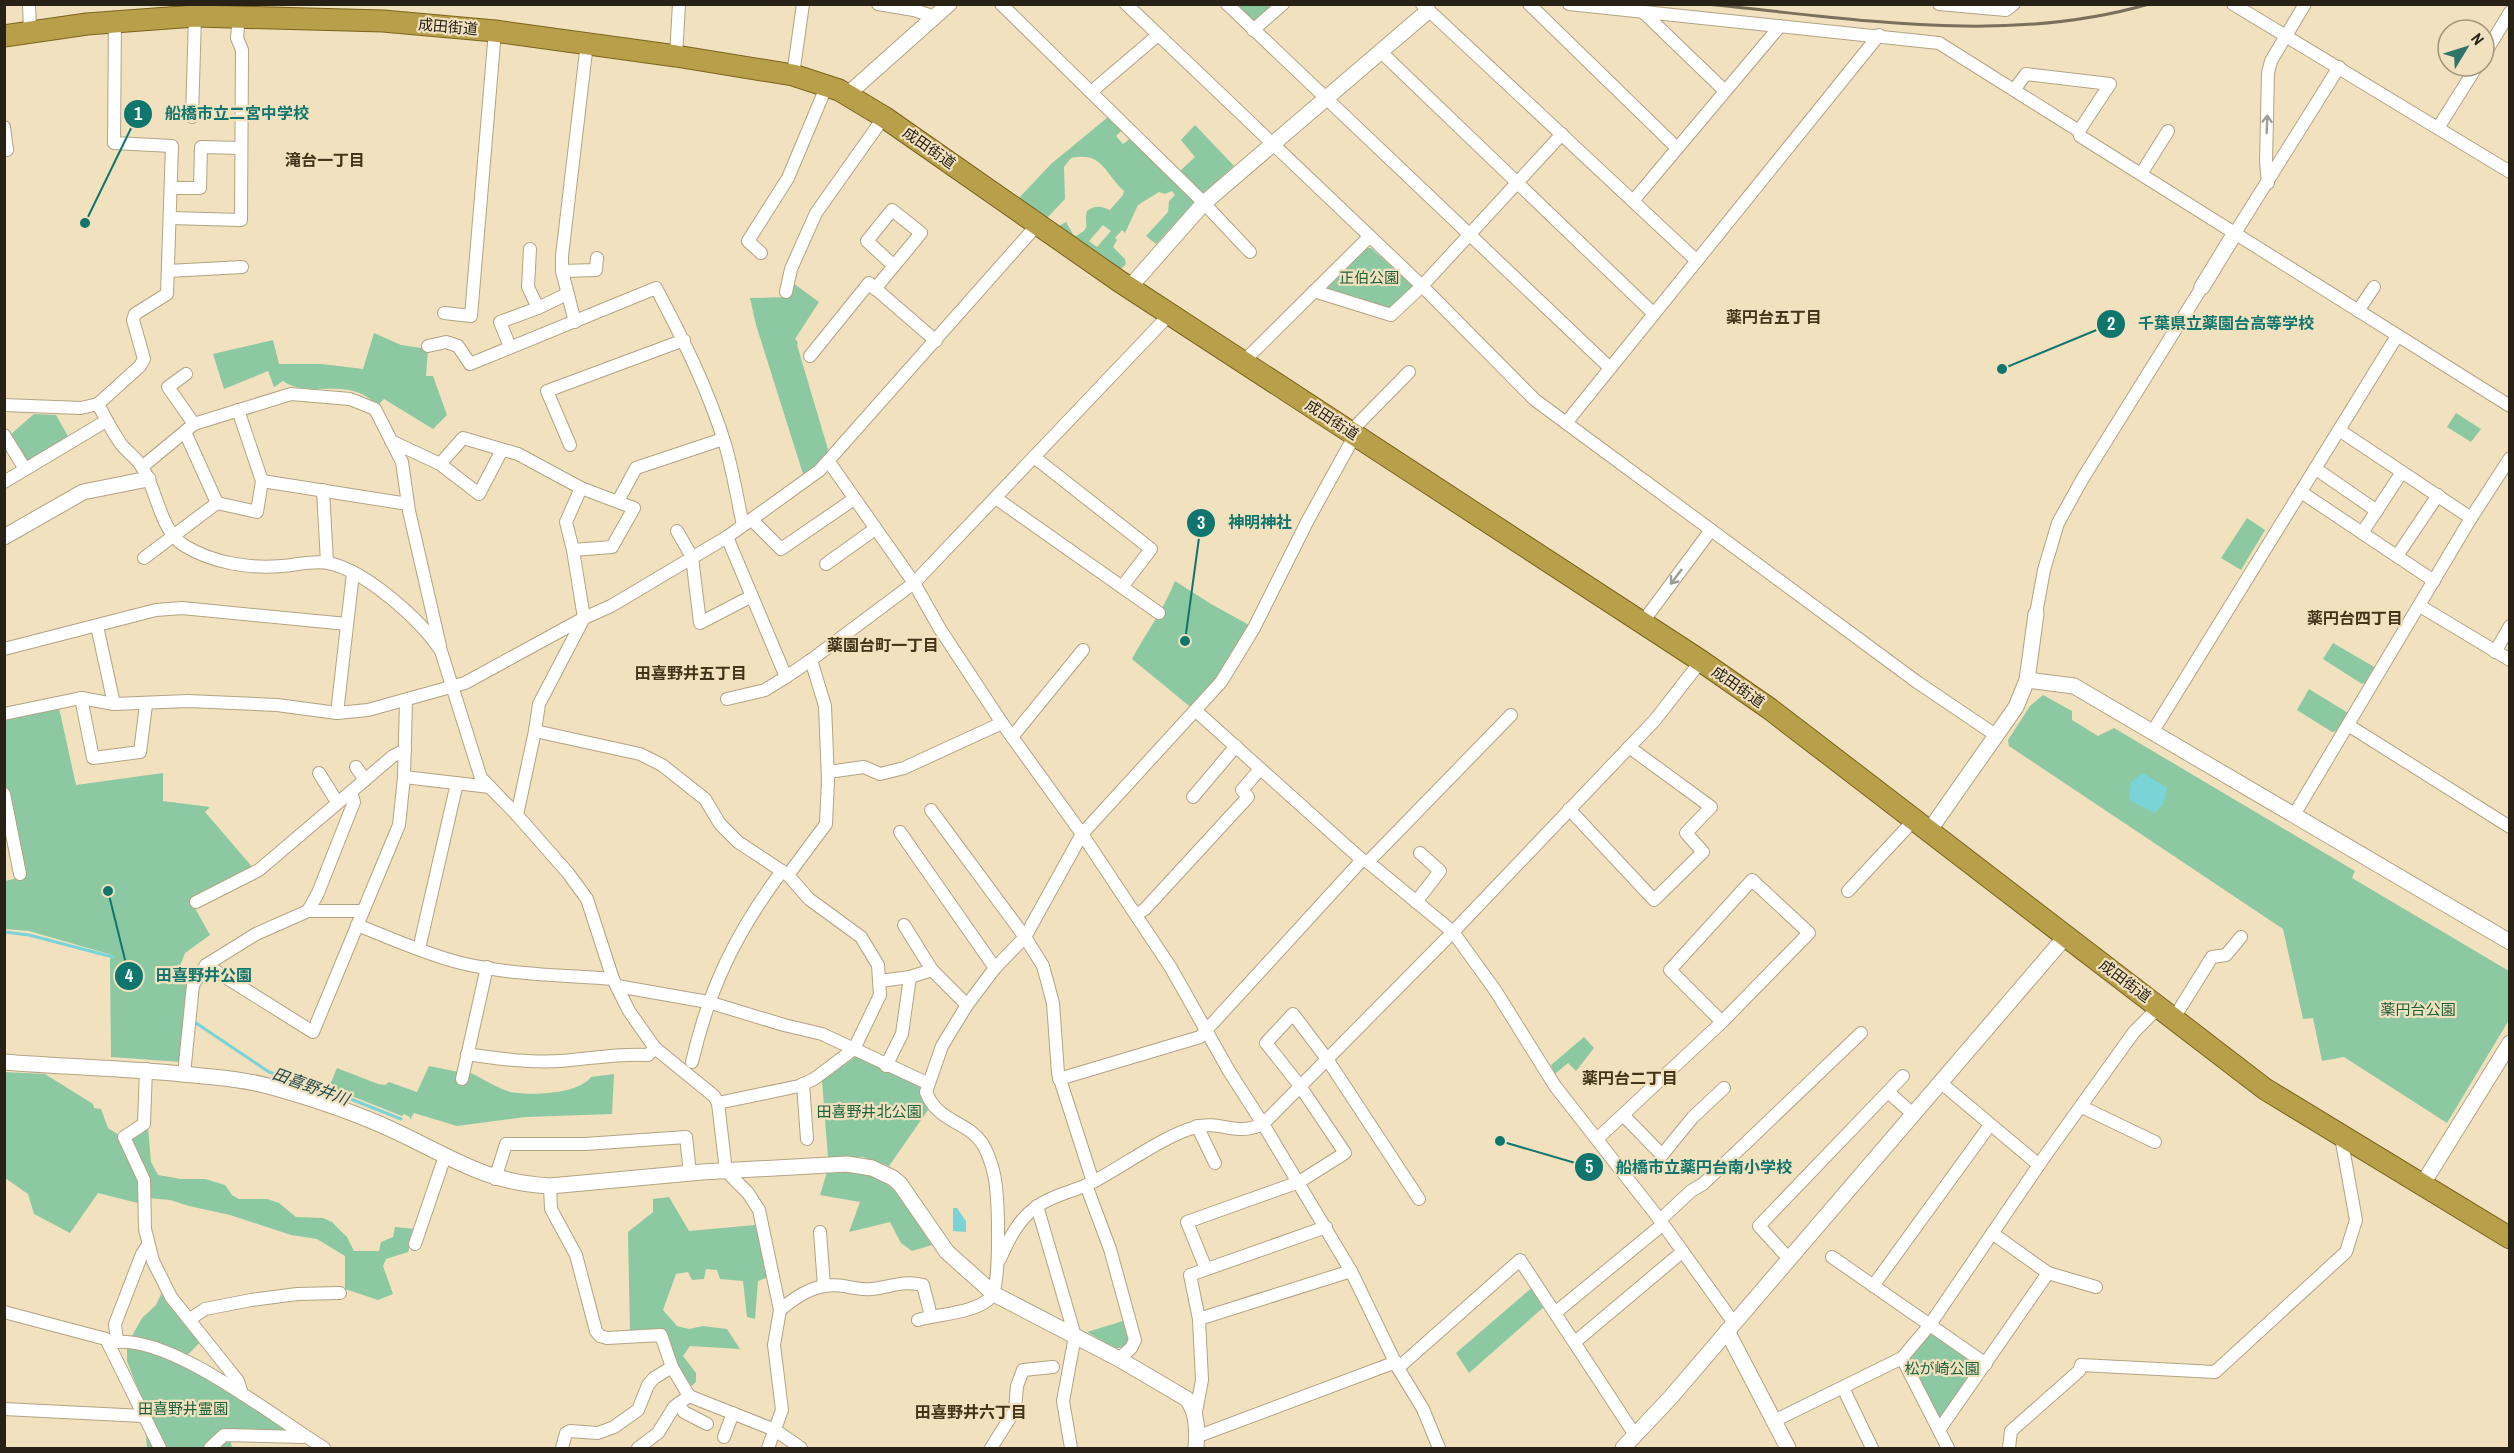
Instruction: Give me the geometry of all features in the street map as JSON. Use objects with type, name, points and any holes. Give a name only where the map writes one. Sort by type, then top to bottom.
[{"type":"highway","name":"成田街道","points":[[4,36],[186,12],[239,15],[285,11],[495,31],[676,56],[793,75],[848,94],[1129,288],[1701,661],[1770,709],[2265,1089],[2510,1238]]},
{"type":"street","points":[[29,4],[30,32]]},
{"type":"street","points":[[676,56],[680,4]]},
{"type":"street","points":[[793,75],[803,4]]},
{"type":"street","points":[[878,4],[914,10],[935,17]]},
{"type":"street","points":[[848,94],[949,4]]},
{"type":"street","points":[[1001,4],[1204,203],[1250,252]]},
{"type":"street","points":[[1126,4],[1422,286],[1535,400],[1917,682],[1997,736]]},
{"type":"street","points":[[1227,4],[1610,368]]},
{"type":"street","points":[[1253,30],[1283,4]]},
{"type":"street","points":[[1529,4],[1677,148]]},
{"type":"street","points":[[1569,4],[1939,43],[2079,131],[2080,136],[2510,406]]},
{"type":"street","points":[[1939,4],[2006,10],[2014,4]]},
{"type":"street","points":[[2233,4],[2510,172]]},
{"type":"street","points":[[2268,183],[2266,162],[2268,73],[2271,62],[2305,4]]},
{"type":"street","points":[[1129,288],[1204,203],[1381,52],[1427,7],[1697,261]]},
{"type":"street","points":[[1642,11],[1725,91]]},
{"type":"street","points":[[186,12],[192,117]]},
{"type":"street","points":[[2496,34],[2510,12]]},
{"type":"street","points":[[170,218],[241,220],[242,50],[237,38],[239,15]]},
{"type":"street","points":[[4,405],[81,408],[98,404],[141,366],[144,359],[133,320],[135,314],[167,294],[172,146],[114,143],[115,21]]},
{"type":"street","points":[[1633,201],[1780,26]]},
{"type":"street","points":[[444,313],[471,316],[495,31]]},
{"type":"street","points":[[2498,31],[2510,38]]},
{"type":"street","points":[[1091,92],[1158,35]]},
{"type":"street","points":[[1566,423],[1879,35]]},
{"type":"street","points":[[574,322],[562,272],[562,256],[587,43]]},
{"type":"street","points":[[1381,52],[1654,314]]},
{"type":"street","points":[[1848,891],[1921,825],[1997,736],[2016,707],[2027,680],[2044,570],[2058,523],[2083,478],[2338,67]]},
{"type":"street","points":[[2014,90],[2026,74],[2110,84],[2079,131]]},
{"type":"street","points":[[2438,128],[2469,78]]},
{"type":"street","points":[[761,253],[748,241],[788,178],[827,85]]},
{"type":"street","points":[[786,292],[791,269],[816,213],[884,117]]},
{"type":"street","points":[[4,127],[7,150]]},
{"type":"street","points":[[2141,174],[2168,131]]},
{"type":"street","points":[[1314,291],[1391,315],[1422,286],[1562,134]]},
{"type":"street","points":[[171,188],[200,188],[201,147],[241,148]]},
{"type":"street","points":[[875,289],[894,266],[921,233],[892,210],[867,241],[894,266]]},
{"type":"street","points":[[4,714],[81,698],[114,704],[146,705],[180,701],[277,705],[337,713],[368,710],[465,683],[584,618],[611,606],[727,537],[829,462],[1037,225]]},
{"type":"street","points":[[1243,362],[1369,237]]},
{"type":"street","points":[[530,249],[528,287],[538,308]]},
{"type":"street","points":[[562,272],[597,270],[597,258]]},
{"type":"street","points":[[168,271],[242,267]]},
{"type":"street","points":[[810,356],[869,283],[936,341]]},
{"type":"street","points":[[2358,311],[2374,286]]},
{"type":"street","points":[[428,346],[446,342],[458,346],[470,364],[656,288],[684,340],[723,439],[748,523],[781,549],[854,499]]},
{"type":"street","points":[[510,347],[500,322],[567,294]]},
{"type":"street","points":[[727,699],[765,690],[811,660],[914,583],[1170,314]]},
{"type":"street","points":[[2153,731],[2397,336]]},
{"type":"street","points":[[570,445],[547,391],[684,340]]},
{"type":"street","points":[[918,1320],[970,1309],[985,1302],[994,1294],[998,1262],[996,1186],[987,1154],[977,1137],[936,1110],[926,1092],[927,1083],[942,1046],[967,1005],[995,968],[1025,937],[1082,834],[1221,682],[1254,627],[1352,434],[1409,372]]},
{"type":"street","points":[[186,375],[168,387],[189,428],[217,502]]},
{"type":"street","points":[[4,537],[83,492],[145,473],[189,428],[238,410],[291,394],[350,399],[375,409],[402,462],[408,504],[441,651],[481,778],[568,873],[587,899],[615,983],[630,1011],[655,1048],[714,1096],[718,1103],[726,1171],[748,1194],[759,1210],[780,1310],[774,1346],[782,1410],[768,1449]]},
{"type":"street","points":[[98,404],[122,445],[145,473],[159,508],[174,536],[185,546],[221,561],[267,567],[327,562],[353,573],[389,598],[433,639],[441,651]]},
{"type":"street","points":[[217,502],[257,512],[261,481],[238,410]]},
{"type":"street","points":[[4,482],[106,421]]},
{"type":"street","points":[[2339,430],[2471,518]]},
{"type":"street","points":[[4,435],[26,469]]},
{"type":"street","points":[[440,464],[463,438],[518,454],[581,488],[634,508],[612,547],[573,550]]},
{"type":"street","points":[[618,501],[636,468],[723,439]]},
{"type":"street","points":[[391,441],[440,464],[479,494],[502,450]]},
{"type":"street","points":[[1034,457],[1151,549],[1122,587]]},
{"type":"street","points":[[2295,815],[2471,518],[2510,458]]},
{"type":"street","points":[[829,462],[914,583],[940,629],[1002,723],[1082,834],[1171,968],[1229,1071],[1299,1182],[1351,1271],[1397,1365],[1423,1409],[1439,1449]]},
{"type":"street","points":[[2316,469],[2377,511]]},
{"type":"street","points":[[2362,533],[2402,472]]},
{"type":"street","points":[[261,481],[408,504]]},
{"type":"street","points":[[517,815],[539,704],[584,618],[566,522],[581,488]]},
{"type":"street","points":[[323,490],[327,562]]},
{"type":"street","points":[[2301,492],[2434,581]]},
{"type":"street","points":[[2397,556],[2438,495]]},
{"type":"street","points":[[996,499],[1159,613]]},
{"type":"street","points":[[144,558],[217,502]]},
{"type":"street","points":[[826,564],[875,529]]},
{"type":"street","points":[[1642,623],[1711,530]]},
{"type":"street","points":[[677,531],[692,557],[700,623],[752,596]]},
{"type":"street","points":[[727,537],[786,676]]},
{"type":"street","points":[[337,713],[353,573]]},
{"type":"street","points":[[2420,606],[2510,660]]},
{"type":"street","points":[[4,649],[156,610],[182,608],[347,624]]},
{"type":"street","points":[[97,626],[114,704]]},
{"type":"street","points":[[2495,651],[2510,626]]},
{"type":"street","points":[[1012,737],[1083,650]]},
{"type":"street","points":[[692,1062],[708,1002],[743,926],[826,824],[828,772],[825,706],[811,660]]},
{"type":"street","points":[[998,1262],[1012,1234],[1024,1217],[1037,1206],[1089,1183],[1197,1126],[1213,1126],[1235,1131],[1252,1130],[1263,1124],[1453,932],[1655,720],[1701,661]]},
{"type":"street","points":[[2027,680],[2074,686],[2510,942]]},
{"type":"street","points":[[81,698],[93,758],[140,752],[146,705]]},
{"type":"street","points":[[206,965],[313,1032],[399,825],[404,777],[406,701]]},
{"type":"street","points":[[1196,711],[1365,861],[1453,932],[1495,990],[1555,1086],[1683,1252],[1731,1327],[1788,1449]]},
{"type":"street","points":[[1059,1079],[1200,1037],[1365,861],[1511,715]]},
{"type":"street","points":[[828,772],[864,767],[880,774],[904,768],[1002,723]]},
{"type":"street","points":[[2348,725],[2510,827]]},
{"type":"street","points":[[535,731],[640,754],[662,765],[705,799],[720,824],[738,842],[785,873],[809,899],[861,937],[878,965],[880,995],[854,1049],[814,1079],[803,1084],[778,1092],[718,1103]]},
{"type":"street","points":[[1193,797],[1236,746]]},
{"type":"street","points":[[1569,809],[1654,900],[1703,852],[1686,833],[1711,807],[1629,747]]},
{"type":"street","points":[[196,902],[259,870],[337,802],[393,756],[405,750]]},
{"type":"street","points":[[356,767],[365,780]]},
{"type":"street","points":[[1137,914],[1145,909],[1248,797],[1242,790],[1260,769]]},
{"type":"street","points":[[319,773],[337,802]]},
{"type":"street","points":[[404,777],[490,787]]},
{"type":"street","points":[[419,949],[457,783]]},
{"type":"street","points":[[308,911],[354,802],[351,792]]},
{"type":"street","points":[[4,794],[7,823],[20,874]]},
{"type":"street","points":[[931,810],[1025,937],[1043,966],[1050,988],[1059,1079],[1135,1340],[1131,1348],[1119,1359]]},
{"type":"street","points":[[900,832],[995,968]]},
{"type":"street","points":[[1416,902],[1440,871],[1420,853]]},
{"type":"street","points":[[1597,1139],[1722,1022],[1809,933],[1752,880],[1670,970],[1722,1022]]},
{"type":"street","points":[[184,1074],[193,985],[206,965],[256,934],[308,911],[363,910]]},
{"type":"street","points":[[357,925],[454,961],[615,983],[708,1002],[822,1034],[886,1066],[927,1083]]},
{"type":"street","points":[[904,925],[932,970],[967,1005]]},
{"type":"street","points":[[1623,1449],[1671,1397],[2066,936]]},
{"type":"street","points":[[1774,1420],[1902,1358],[1929,1326],[2039,1165],[2134,1032],[2166,1013],[2212,957],[2226,955],[2241,937]]},
{"type":"street","points":[[462,1079],[487,967]]},
{"type":"street","points":[[880,981],[910,977],[932,970]]},
{"type":"street","points":[[886,1066],[902,1034],[910,977]]},
{"type":"street","points":[[1206,1269],[1187,1222],[1299,1182],[1345,1154],[1300,1086],[1266,1043],[1293,1014],[1327,1059],[1419,1199]]},
{"type":"street","points":[[1555,1312],[1661,1223],[1691,1191],[1703,1184],[1861,1033]]},
{"type":"street","points":[[2422,1185],[2510,1043]]},
{"type":"street","points":[[467,1054],[498,1059],[557,1061],[631,1054],[648,1055],[655,1048]]},
{"type":"street","points":[[4,1062],[146,1070],[253,1082],[324,1103],[394,1131],[495,1179],[529,1185],[550,1186],[690,1173],[860,1165],[893,1178],[907,1192],[947,1252],[994,1294],[1179,1393],[1193,1407],[1196,1443],[1397,1365],[1520,1260],[1635,1435]]},
{"type":"street","points":[[146,1070],[144,1124],[124,1137],[144,1180],[145,1229],[148,1245],[171,1297],[238,1381],[242,1394]]},
{"type":"street","points":[[1789,1259],[1759,1226],[1903,1076]]},
{"type":"street","points":[[1940,1082],[2039,1165]]},
{"type":"street","points":[[803,1084],[807,1139]]},
{"type":"street","points":[[1624,1116],[1662,1155],[1693,1117],[1724,1088]]},
{"type":"street","points":[[1888,1092],[1913,1114]]},
{"type":"street","points":[[2082,1107],[2155,1142]]},
{"type":"street","points":[[1873,1286],[1990,1125]]},
{"type":"street","points":[[1197,1126],[1215,1163]]},
{"type":"street","points":[[495,1179],[506,1144],[585,1144],[686,1137],[690,1173]]},
{"type":"street","points":[[2009,1449],[2011,1431],[2079,1371],[2082,1365],[2215,1372],[2346,1252],[2356,1220],[2341,1137]]},
{"type":"street","points":[[415,1244],[445,1156]]},
{"type":"street","points":[[550,1186],[551,1209],[576,1256],[596,1331],[600,1336],[607,1338],[661,1335],[672,1366],[689,1396],[775,1430],[801,1449]]},
{"type":"street","points":[[1037,1206],[1075,1336],[1063,1401],[1071,1449]]},
{"type":"street","points":[[1195,1417],[1202,1380],[1199,1318],[1190,1275],[1326,1227]]},
{"type":"street","points":[[820,1232],[824,1286]]},
{"type":"street","points":[[1992,1233],[2048,1273],[2096,1287]]},
{"type":"street","points":[[148,1245],[142,1254],[115,1324],[113,1342],[143,1416],[160,1449]]},
{"type":"street","points":[[1575,1342],[1683,1252]]},
{"type":"street","points":[[1832,1257],[1986,1364]]},
{"type":"street","points":[[1199,1318],[1351,1271]]},
{"type":"street","points":[[1939,1430],[2048,1273]]},
{"type":"street","points":[[780,1310],[805,1292],[824,1286],[866,1289],[909,1282],[923,1285],[931,1316]]},
{"type":"street","points":[[190,1320],[205,1309],[251,1300],[297,1294],[340,1293]]},
{"type":"street","points":[[4,1312],[102,1337],[113,1342],[163,1349],[242,1394],[324,1449]]},
{"type":"street","points":[[1902,1358],[1948,1449]]},
{"type":"street","points":[[562,1449],[566,1433],[570,1431],[598,1433],[614,1427],[638,1410],[648,1385],[672,1366]]},
{"type":"street","points":[[991,1449],[1015,1410],[1017,1386],[1023,1370],[1053,1367]]},
{"type":"street","points":[[1843,1388],[1872,1449]]},
{"type":"street","points":[[638,1449],[658,1433],[678,1404],[689,1396]]},
{"type":"street","points":[[678,1404],[684,1412],[707,1424]]},
{"type":"street","points":[[4,1409],[143,1416]]},
{"type":"street","points":[[724,1437],[733,1413]]},
{"type":"street","points":[[210,1449],[224,1435],[304,1437]]},
{"type":"green space","points":[[1235,5],[1278,5],[1256,23]]},
{"type":"green space","points":[[1108,117],[1122,130],[1116,136],[1123,144],[1131,138],[1196,200],[1156,244],[1146,236],[1168,212],[1169,201],[1175,195],[1172,191],[1165,194],[1159,192],[1138,205],[1125,233],[1122,230],[1115,238],[1117,240],[1113,247],[1125,259],[1126,264],[1120,270],[1059,226],[1066,222],[1076,236],[1086,228],[1087,211],[1098,207],[1110,210],[1124,191],[1097,161],[1082,157],[1071,158],[1064,167],[1065,199],[1047,218],[1019,198],[1051,164]],"holes":[[[1103,225],[1111,231],[1097,247],[1089,241]]]},
{"type":"green space","points":[[1195,125],[1234,166],[1203,193],[1180,171],[1195,157],[1181,140]]},
{"type":"green space","name":"正伯公園","points":[[1365,248],[1371,248],[1412,285],[1412,289],[1389,311],[1324,289]]},
{"type":"green space","points":[[793,283],[819,302],[795,339],[798,342],[830,456],[804,477],[756,325],[750,298],[788,297]]},
{"type":"green space","points":[[374,333],[401,345],[428,349],[426,376],[433,376],[447,415],[433,429],[384,399],[378,405],[353,391],[299,388],[283,381],[274,387],[268,371],[224,389],[213,354],[273,340],[279,364],[322,364],[363,369]]},
{"type":"green space","points":[[2456,413],[2481,429],[2471,442],[2447,427]]},
{"type":"green space","points":[[34,414],[56,415],[69,438],[31,462],[26,461],[10,435]]},
{"type":"green space","points":[[2247,518],[2265,530],[2241,570],[2221,558]]},
{"type":"green space","points":[[1175,581],[1251,626],[1218,681],[1194,710],[1132,659]]},
{"type":"green space","points":[[2333,643],[2376,668],[2367,682],[2362,684],[2323,659]]},
{"type":"green space","points":[[2309,689],[2348,713],[2337,731],[2332,732],[2297,710]]},
{"type":"green space","name":"薬円台公園","points":[[2043,695],[2072,711],[2072,720],[2098,736],[2114,728],[2355,871],[2352,878],[2509,971],[2509,1020],[2447,1123],[2344,1057],[2322,1061],[2313,1018],[2303,1019],[2283,929],[2009,746],[2008,740],[2030,706]]},
{"type":"green space","points":[[58,703],[76,785],[163,773],[163,801],[210,807],[205,812],[254,869],[191,901],[210,935],[185,953],[180,966],[190,979],[181,1062],[111,1057],[110,960],[112,955],[29,931],[5,929],[5,881],[22,877],[5,783],[4,716]]},
{"type":"green space","points":[[1584,1037],[1594,1048],[1576,1071],[1568,1063],[1555,1074],[1551,1065]]},
{"type":"green space","name":"田喜野井北公園","points":[[858,1055],[923,1089],[928,1110],[889,1166],[863,1157],[828,1157],[822,1081]]},
{"type":"green space","points":[[429,1066],[459,1072],[458,1082],[466,1083],[469,1072],[506,1091],[530,1094],[566,1090],[585,1083],[591,1077],[614,1074],[612,1114],[526,1117],[457,1126],[414,1113],[410,1120],[410,1117],[404,1114],[402,1116],[329,1087],[337,1068],[378,1084],[385,1085],[389,1082],[417,1092]]},
{"type":"green space","points":[[4,1072],[45,1074],[93,1104],[94,1108],[101,1109],[108,1128],[119,1135],[141,1182],[142,1204],[98,1193],[70,1233],[34,1214],[28,1194],[5,1178]]},
{"type":"green space","points":[[148,1127],[151,1162],[158,1175],[181,1179],[205,1179],[225,1185],[232,1195],[239,1199],[267,1199],[279,1203],[296,1217],[323,1218],[332,1222],[347,1237],[354,1251],[379,1251],[381,1242],[393,1237],[395,1227],[415,1229],[408,1252],[386,1259],[383,1266],[393,1294],[378,1300],[345,1289],[345,1256],[317,1239],[291,1235],[230,1215],[170,1200],[149,1198],[128,1138]]},
{"type":"green space","points":[[859,1171],[885,1183],[895,1191],[911,1209],[932,1245],[912,1251],[901,1243],[890,1222],[849,1232],[860,1202],[820,1195],[827,1172]]},
{"type":"green space","points":[[669,1197],[689,1231],[755,1225],[769,1277],[758,1281],[755,1319],[747,1317],[743,1281],[720,1279],[717,1270],[706,1269],[704,1279],[692,1280],[688,1272],[676,1274],[663,1310],[677,1326],[689,1329],[703,1326],[727,1329],[740,1349],[690,1346],[683,1356],[696,1373],[696,1382],[689,1388],[676,1366],[668,1340],[630,1333],[628,1232],[653,1212],[653,1199]]},
{"type":"green space","points":[[1534,1286],[1546,1305],[1469,1373],[1456,1353]]},
{"type":"green space","name":"田喜野井霊園","points":[[164,1288],[202,1340],[182,1361],[293,1432],[229,1432],[232,1448],[147,1448],[143,1402],[127,1361],[127,1345],[142,1318],[156,1305]]},
{"type":"green space","points":[[1123,1321],[1129,1341],[1116,1349],[1087,1332]]},
{"type":"green space","name":"松が崎公園","points":[[1929,1330],[1976,1360],[1977,1366],[1939,1421],[1907,1359]]},
{"type":"water","points":[[2143,773],[2167,788],[2164,803],[2154,813],[2129,800],[2131,782]]},
{"type":"water","points":[[953,1208],[957,1208],[966,1221],[966,1232],[953,1231]]},
{"type":"waterway","name":"田喜野井川","points":[[4,932],[29,935],[113,957]]},
{"type":"waterway","name":"田喜野井川","points":[[196,1023],[269,1072],[338,1094],[401,1119]]},
{"type":"railway","points":[[1705,4],[1872,21],[1984,26],[2040,24],[2095,17],[2149,4]]},
{"type":"place","name":"船橋市立二宮中学校","points":[[85,223]]},
{"type":"place","name":"千葉県立薬園台高等学校","points":[[2002,369]]},
{"type":"place","name":"神明神社","points":[[1185,641]]},
{"type":"place","name":"田喜野井公園","points":[[108,891]]},
{"type":"place","name":"船橋市立薬円台南小学校","points":[[1500,1141]]},
{"type":"district","name":"滝台一丁目","points":[[325,160]]},
{"type":"district","name":"薬円台五丁目","points":[[1774,317]]},
{"type":"district","name":"薬円台四丁目","points":[[2355,618]]},
{"type":"district","name":"薬園台町一丁目","points":[[883,645]]},
{"type":"district","name":"田喜野井五丁目","points":[[691,673]]},
{"type":"district","name":"薬円台二丁目","points":[[1630,1078]]},
{"type":"district","name":"田喜野井六丁目","points":[[971,1412]]}]
